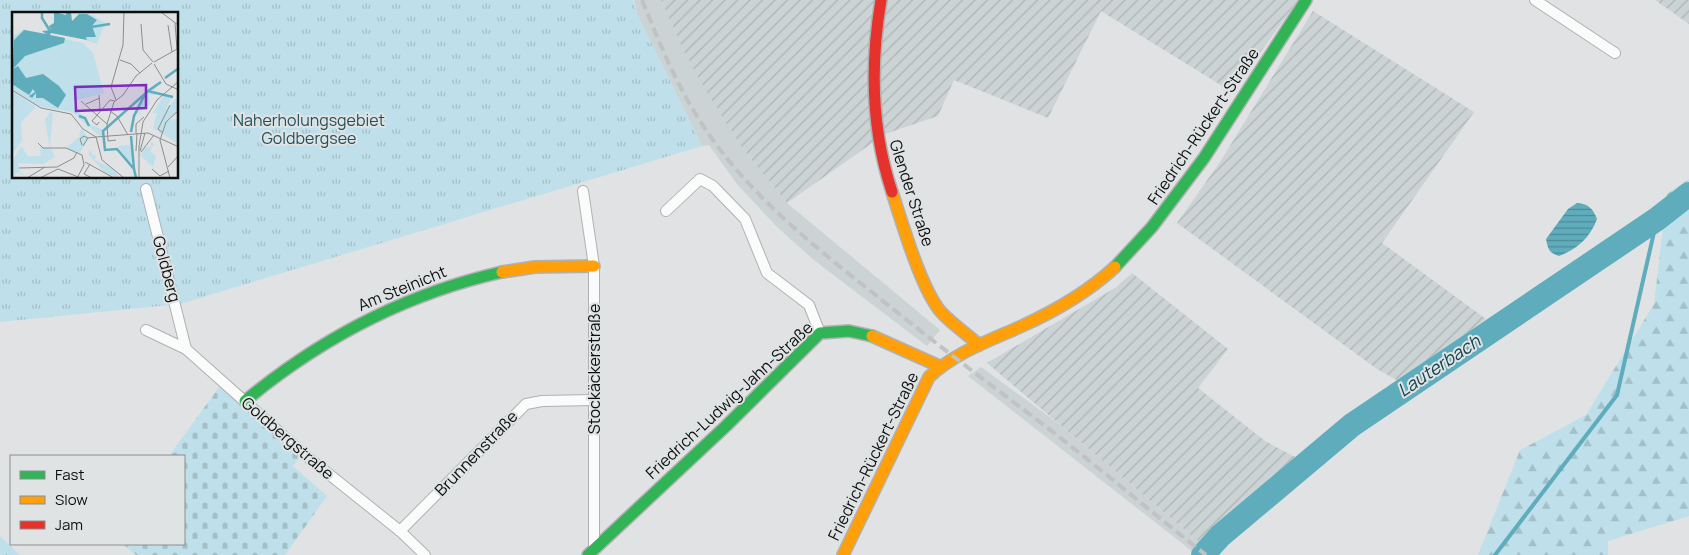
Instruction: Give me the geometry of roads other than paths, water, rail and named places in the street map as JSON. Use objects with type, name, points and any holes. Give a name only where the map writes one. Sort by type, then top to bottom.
[{"type":"street","name":"Glender Straße","points":[[881,0],[875,32],[872,105],[888,180],[931,295],[941,312],[978,345]]},
{"type":"street","name":"Friedrich-Rückert-Straße","points":[[843,555],[930,377],[939,366],[978,345],[1035,320],[1073,298],[1121,262],[1184,188],[1306,0]]},
{"type":"street","points":[[1535,0],[1615,53]]},
{"type":"street","points":[[666,211],[700,179],[713,186],[745,220],[767,273],[808,305],[820,333]]},
{"type":"street","name":"Goldberg","points":[[146,189],[186,349]]},
{"type":"street","name":"Stockäckerstraße","points":[[583,191],[594,266],[591,551]]},
{"type":"street","name":"Am Steinicht","points":[[245,401],[276,374],[305,353],[388,309],[448,286],[501,271],[538,267],[594,266]]},
{"type":"street","name":"Friedrich-Ludwig-Jahn-Straße","points":[[591,551],[726,426],[820,333],[840,329],[862,334],[939,366]]},
{"type":"street","name":"Goldbergstraße","points":[[146,330],[186,349],[340,484],[400,532],[425,555]]},
{"type":"street","name":"Brunnenstraße","points":[[400,532],[526,404],[542,401],[594,400]]},
{"type":"water","points":[[1577,203],[1590,208],[1597,219],[1591,232],[1582,242],[1566,253],[1559,256],[1556,255],[1550,250],[1546,239],[1568,209]]},
{"type":"waterway","name":"Lauterbach","points":[[1203,555],[1220,536],[1352,425],[1657,219],[1689,194]]},
{"type":"waterway","points":[[1495,555],[1617,395],[1657,219]]},
{"type":"railway","points":[[642,0],[673,72],[695,113],[732,165],[776,211],[848,273],[1064,441],[1206,555]]},
{"type":"park label","name":"Naherholungsgebiet Goldbergsee","points":[[309,129]]}]
